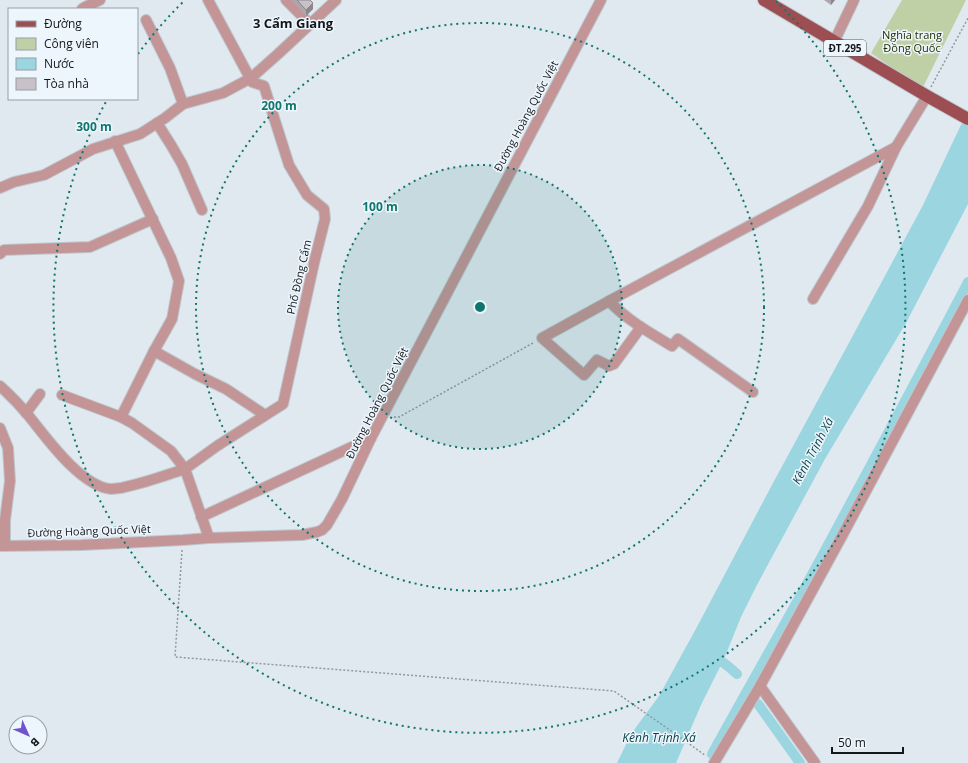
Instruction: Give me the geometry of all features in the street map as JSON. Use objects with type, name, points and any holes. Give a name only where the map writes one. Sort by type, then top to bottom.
[{"type":"main road","name":"ĐT.295","points":[[764,0],[968,119]]},
{"type":"street","points":[[84,8],[100,0]]},
{"type":"street","name":"Phố Đồng Cẩm","points":[[0,386],[11,396],[64,458],[84,477],[102,487],[111,489],[134,485],[185,469],[217,446],[283,404],[325,219],[324,209],[307,195],[289,165],[264,86],[252,82],[208,0]]},
{"type":"street","points":[[286,0],[310,24]]},
{"type":"street","points":[[0,188],[14,182],[44,175],[93,149],[140,134],[166,118],[183,104],[223,93],[251,78],[336,0]]},
{"type":"street","name":"Đường Hoàng Quốc Việt","points":[[2,546],[81,545],[209,538],[302,535],[322,530],[332,518],[371,438],[601,0]]},
{"type":"street","points":[[834,42],[854,0]]},
{"type":"street","points":[[146,20],[170,68],[183,104]]},
{"type":"street","points":[[813,299],[868,206],[896,147],[927,96]]},
{"type":"street","points":[[156,123],[182,164],[202,210]]},
{"type":"street","points":[[115,141],[171,258],[179,281],[172,319],[121,417]]},
{"type":"street","points":[[641,327],[614,364],[607,366],[597,360],[584,375],[542,338],[896,147]]},
{"type":"street","points":[[0,254],[4,250],[90,246],[153,219]]},
{"type":"street","points":[[714,763],[760,686],[968,300]]},
{"type":"street","points":[[609,301],[619,311],[641,327],[672,346],[678,340],[753,392]]},
{"type":"street","points":[[154,351],[194,374],[226,389],[265,415]]},
{"type":"street","points":[[26,413],[40,394]]},
{"type":"street","points":[[62,395],[121,417],[132,423],[171,451],[185,469],[209,538]]},
{"type":"street","points":[[0,428],[8,448],[10,481],[3,507],[5,520],[2,546]]},
{"type":"street","points":[[201,517],[371,438]]},
{"type":"street","points":[[760,686],[815,763]]},
{"type":"path","points":[[927,96],[968,18]]},
{"type":"path","points":[[382,417],[399,417],[542,338]]},
{"type":"path","points":[[183,540],[175,657],[614,691],[682,738],[714,763]]},
{"type":"green space","name":"Nghĩa trang Đồng Quốc","points":[[902,0],[966,0],[922,89],[871,53]]},
{"type":"water","name":"Kênh Trịnh Xá","points":[[968,110],[968,204],[906,323],[825,459],[758,583],[741,617],[724,659],[701,705],[676,763],[617,763],[631,734],[659,696],[698,625],[923,205]]},
{"type":"building","points":[[297,0],[310,0],[313,3],[306,10]]},
{"type":"waterway","points":[[712,754],[795,606],[968,282]]},
{"type":"waterway","points":[[712,654],[737,674]]},
{"type":"waterway","points":[[758,704],[800,763]]},
{"type":"district","name":"3 Cẩm Giang","points":[[293,23]]}]
